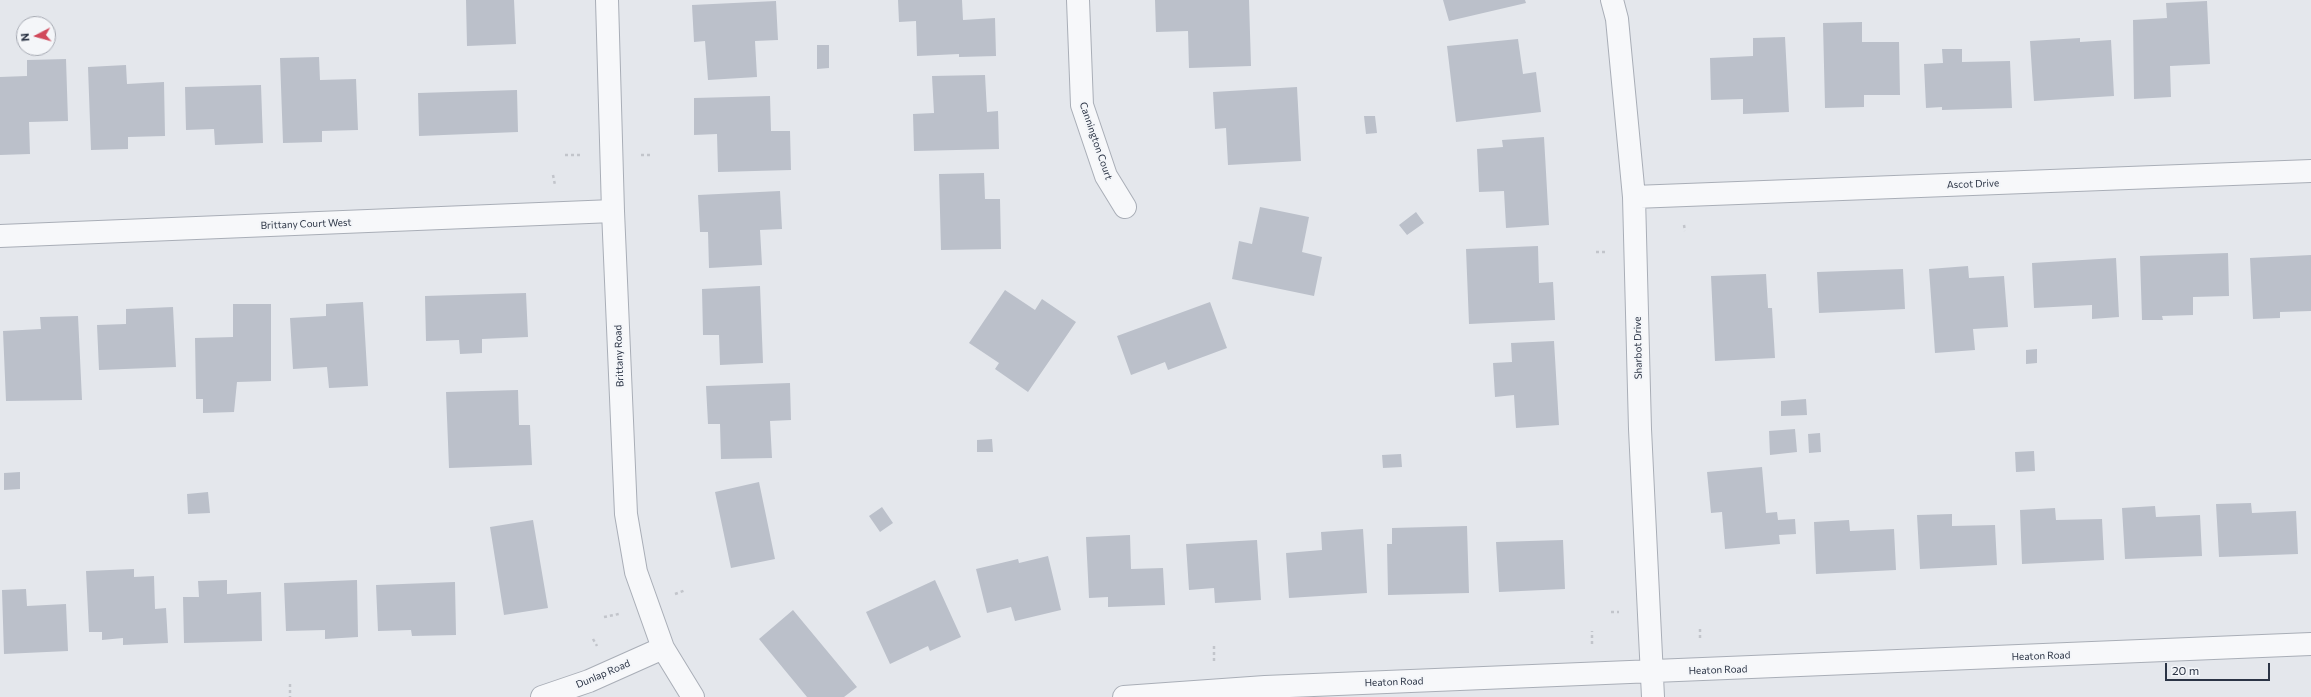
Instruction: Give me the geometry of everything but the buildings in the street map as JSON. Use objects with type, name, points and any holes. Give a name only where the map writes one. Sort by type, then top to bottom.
[{"type":"street","name":"Brittany Road","points":[[607,0],[613,212],[626,514],[636,572],[663,648],[693,697]]},
{"type":"street","name":"Cannington Court","points":[[1078,0],[1082,105],[1106,176],[1125,207]]},
{"type":"street","name":"Sharbot Drive","points":[[1612,0],[1619,34],[1634,197],[1640,428],[1653,697]]},
{"type":"street","name":"Ascot Drive","points":[[1634,197],[2311,171]]},
{"type":"street","name":"Brittany Court West","points":[[0,236],[613,212]]},
{"type":"street","name":"Heaton Road","points":[[1124,697],[1192,695],[1265,687],[1652,673],[2311,644]]},
{"type":"street","name":"Dunlap Road","points":[[542,697],[589,682],[663,648]]},
{"type":"path","points":[[565,155],[582,155]]},
{"type":"path","points":[[1596,252],[1608,252]]},
{"type":"path","points":[[671,596],[686,590]]},
{"type":"path","points":[[604,617],[620,614]]},
{"type":"path","points":[[1700,629],[1700,643]]},
{"type":"path","points":[[1592,631],[1592,647]]},
{"type":"path","points":[[1214,646],[1214,662]]},
{"type":"path","points":[[290,684],[290,697]]}]
